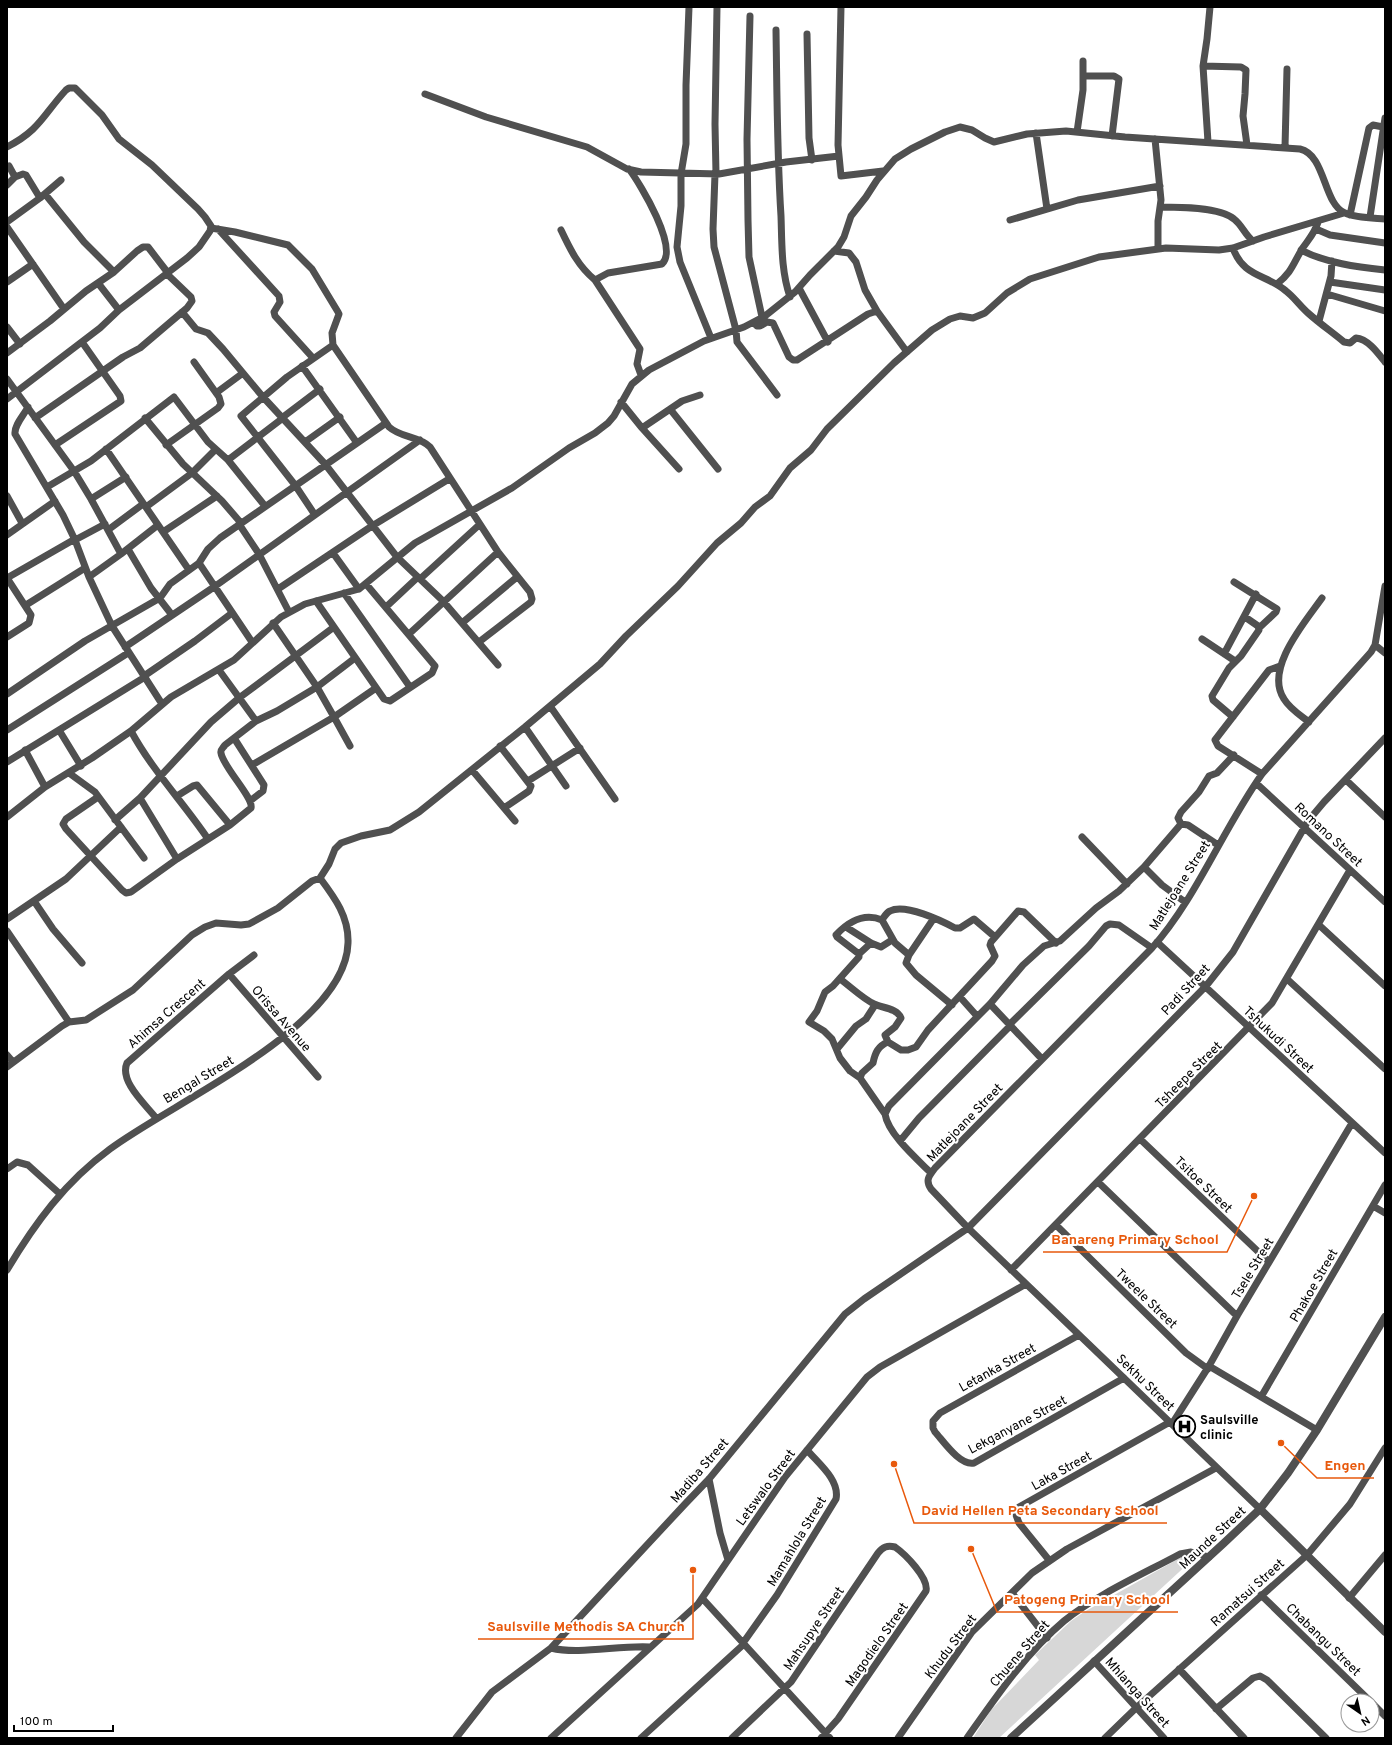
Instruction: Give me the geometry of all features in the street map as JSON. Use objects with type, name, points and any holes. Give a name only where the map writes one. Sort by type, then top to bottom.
[{"type":"street","points":[[689,7],[686,85],[686,144],[681,174],[681,206],[677,247],[678,255],[711,338]]},
{"type":"street","points":[[717,7],[715,124],[716,174],[713,229],[714,247],[736,330],[737,342],[778,394]]},
{"type":"street","points":[[841,7],[840,176],[884,171]]},
{"type":"street","points":[[1208,142],[1203,66],[1208,39],[1210,7]]},
{"type":"street","points":[[750,16],[748,170],[749,257],[762,318]]},
{"type":"street","points":[[776,30],[778,164],[783,261],[786,285],[790,297]]},
{"type":"street","points":[[806,34],[812,160]]},
{"type":"street","points":[[1077,132],[1084,76],[1083,60]]},
{"type":"street","points":[[1203,66],[1242,67],[1246,70],[1246,94],[1243,116],[1247,145]]},
{"type":"street","points":[[1285,147],[1287,69]]},
{"type":"street","points":[[1084,76],[1114,76],[1119,79],[1112,136]]},
{"type":"street","points":[[7,147],[31,133],[44,120],[66,90],[69,88],[75,88],[102,115],[119,139],[146,160],[198,209],[214,229],[280,296],[280,302],[274,312],[276,316],[312,358]]},
{"type":"street","points":[[426,94],[486,117],[587,147],[630,169],[641,172],[716,174],[839,156]]},
{"type":"street","points":[[1370,217],[1385,118]]},
{"type":"street","points":[[1347,214],[1369,128],[1372,125],[1383,127]]},
{"type":"street","points":[[7,817],[46,787],[81,766],[131,731],[162,704],[188,686],[219,670],[234,660],[273,623],[289,612],[316,601],[359,588],[366,584],[397,557],[426,535],[512,488],[569,448],[602,428],[614,416],[632,384],[641,375],[711,338],[754,323],[762,318],[790,297],[834,251],[844,237],[851,216],[884,171],[901,154],[953,129],[966,128],[994,142],[1036,133],[1055,131],[1285,147],[1305,150],[1312,154],[1336,206],[1347,214],[1385,219]]},
{"type":"street","points":[[1036,133],[1047,209]]},
{"type":"street","points":[[1155,139],[1160,186],[1158,249]]},
{"type":"street","points":[[9,166],[15,177]]},
{"type":"street","points":[[595,280],[608,273],[662,264],[666,260],[667,254],[654,210],[630,169]]},
{"type":"street","points":[[7,185],[15,177],[23,174],[26,176],[82,239],[114,272]]},
{"type":"street","points":[[7,222],[43,196],[61,180]]},
{"type":"street","points":[[1010,220],[1078,200],[1160,186]]},
{"type":"street","points":[[1160,207],[1202,209],[1225,215],[1235,220],[1253,241]]},
{"type":"street","points":[[7,1055],[10,1065],[51,1033],[70,1022],[86,1020],[133,990],[198,931],[216,923],[241,925],[249,924],[278,908],[312,881],[320,878],[329,864],[335,849],[341,843],[361,836],[390,830],[419,812],[500,746],[526,727],[600,664],[637,625],[678,586],[717,542],[741,523],[755,507],[770,496],[795,462],[811,450],[827,429],[907,352],[937,326],[950,319],[960,316],[973,318],[985,313],[1007,294],[1030,279],[1099,258],[1173,247],[1219,250],[1233,248],[1253,241],[1317,226],[1347,214]]},
{"type":"street","points":[[1317,226],[1330,235],[1385,243]]},
{"type":"street","points":[[1277,284],[1291,270],[1301,250],[1317,226]]},
{"type":"street","points":[[7,227],[64,309]]},
{"type":"street","points":[[7,399],[168,274],[195,251],[214,229]]},
{"type":"street","points":[[214,229],[288,245],[296,251],[312,269],[338,312],[338,317],[332,333],[333,345],[386,423],[397,434],[420,440],[427,444],[471,510],[479,525],[532,595],[531,602],[479,642]]},
{"type":"street","points":[[561,230],[577,260],[595,280],[640,349],[637,364],[641,375]]},
{"type":"street","points":[[7,353],[114,272],[137,251],[146,247],[168,274],[192,299],[190,304],[182,312],[140,348],[123,357],[35,418]]},
{"type":"street","points":[[1233,248],[1235,255],[1244,268],[1277,284],[1346,343],[1350,343],[1356,338],[1360,339],[1377,351],[1385,362]]},
{"type":"street","points":[[1301,250],[1314,256],[1332,261],[1385,270]]},
{"type":"street","points":[[834,251],[849,253],[856,262],[865,290],[877,311],[907,352]]},
{"type":"street","points":[[1319,321],[1330,282],[1332,261]]},
{"type":"street","points":[[7,282],[33,264]]},
{"type":"street","points":[[1330,282],[1385,290]]},
{"type":"street","points":[[98,283],[120,310]]},
{"type":"street","points":[[799,288],[828,342]]},
{"type":"street","points":[[1327,294],[1385,311]]},
{"type":"street","points":[[754,323],[760,326],[767,322],[773,323],[789,357],[792,360],[797,360],[828,342],[868,314],[877,311]]},
{"type":"street","points":[[182,312],[198,330],[210,335],[263,397],[325,464],[397,557],[443,602],[498,665]]},
{"type":"street","points":[[7,327],[20,344]]},
{"type":"street","points":[[55,445],[120,402],[120,396],[82,342]]},
{"type":"street","points":[[315,515],[295,485],[241,416],[312,358],[333,345]]},
{"type":"street","points":[[166,445],[220,406],[221,402],[216,392],[194,362]]},
{"type":"street","points":[[302,366],[320,389],[357,443]]},
{"type":"street","points":[[216,392],[243,373]]},
{"type":"street","points":[[7,379],[74,471],[121,554]]},
{"type":"street","points":[[228,460],[320,389]]},
{"type":"street","points":[[642,428],[682,401],[700,395]]},
{"type":"street","points":[[47,487],[91,461],[174,397],[194,425],[215,450],[228,460],[265,506]]},
{"type":"street","points":[[621,402],[678,469]]},
{"type":"street","points":[[28,407],[15,429],[16,434],[55,501],[75,540],[85,568],[112,626],[162,704]]},
{"type":"street","points":[[670,409],[718,469]]},
{"type":"street","points":[[305,442],[340,417]]},
{"type":"street","points":[[145,418],[166,445],[192,473],[217,496],[240,524],[259,554],[289,612]]},
{"type":"street","points":[[7,694],[85,641],[160,598],[170,584],[199,563],[212,544],[386,423]]},
{"type":"street","points":[[7,730],[127,650],[172,615],[420,440]]},
{"type":"street","points":[[106,450],[189,570]]},
{"type":"street","points":[[7,636],[29,623],[31,615],[26,605],[7,578],[75,540],[107,527],[145,505],[192,473],[215,450]]},
{"type":"street","points":[[91,499],[126,477]]},
{"type":"street","points":[[278,589],[334,553],[372,526],[449,479]]},
{"type":"street","points":[[7,496],[22,523]]},
{"type":"street","points":[[162,532],[217,496]]},
{"type":"street","points":[[7,534],[55,501]]},
{"type":"street","points":[[89,577],[158,525]]},
{"type":"street","points":[[386,608],[479,525]]},
{"type":"street","points":[[128,549],[151,588],[172,615]]},
{"type":"street","points":[[409,634],[498,552]]},
{"type":"street","points":[[334,553],[359,588]]},
{"type":"street","points":[[199,563],[252,642]]},
{"type":"street","points":[[26,605],[85,568]]},
{"type":"street","points":[[462,623],[517,577]]},
{"type":"street","points":[[1232,717],[1213,700],[1212,696],[1229,668],[1241,656],[1259,628],[1276,612],[1277,609],[1256,594],[1234,582]]},
{"type":"street","points":[[316,601],[376,688],[388,701],[432,672],[435,666],[366,584]]},
{"type":"street","name":"Matlejoane Street","points":[[928,1182],[928,1178],[931,1173],[1157,942],[1185,902],[1262,774],[1367,659],[1376,645],[1385,586]]},
{"type":"street","points":[[344,593],[410,687]]},
{"type":"street","points":[[1224,654],[1256,594]]},
{"type":"street","points":[[1309,722],[1288,705],[1281,695],[1280,666],[1282,659],[1293,640],[1322,598]]},
{"type":"street","points":[[7,762],[144,676],[195,641],[232,613]]},
{"type":"street","points":[[1245,616],[1259,628]]},
{"type":"street","points":[[273,623],[317,687],[350,746]]},
{"type":"street","points":[[115,820],[140,798],[180,757],[211,722],[239,698],[334,627]]},
{"type":"street","points":[[1202,639],[1235,661]]},
{"type":"street","points":[[1376,645],[1385,653]]},
{"type":"street","points":[[98,797],[66,819],[63,824],[91,857],[124,892],[128,893],[140,887],[177,859],[230,825],[251,808],[250,801],[236,781],[221,754],[225,745],[256,721],[277,711],[317,687],[356,658]]},
{"type":"street","points":[[1262,774],[1218,746],[1216,740],[1232,717],[1270,670],[1280,666]]},
{"type":"street","points":[[219,670],[256,721]]},
{"type":"street","points":[[252,766],[334,717],[376,688]]},
{"type":"street","points":[[550,706],[615,799]]},
{"type":"street","points":[[526,727],[566,786]]},
{"type":"street","points":[[59,730],[81,766]]},
{"type":"street","points":[[131,731],[143,754],[177,796],[208,839]]},
{"type":"street","points":[[234,738],[264,788],[263,791],[250,801]]},
{"type":"street","name":"Padi Street","points":[[968,1228],[1206,986],[1232,952],[1304,827],[1315,812],[1385,738]]},
{"type":"street","points":[[500,746],[531,786],[531,790],[504,808]]},
{"type":"street","points":[[528,781],[580,748]]},
{"type":"street","points":[[25,750],[46,787]]},
{"type":"street","points":[[1181,824],[1178,818],[1181,812],[1210,776],[1217,774],[1234,755]]},
{"type":"street","points":[[472,770],[515,821]]},
{"type":"street","points":[[69,773],[90,787],[144,858]]},
{"type":"street","points":[[1346,780],[1385,817]]},
{"type":"street","name":"Romano Street","points":[[1256,783],[1385,902]]},
{"type":"street","points":[[177,796],[197,785],[230,825]]},
{"type":"street","points":[[140,798],[177,859]]},
{"type":"street","points":[[1181,824],[1188,825],[1218,845]]},
{"type":"street","points":[[885,1114],[889,1106],[990,1004],[1013,974],[1028,959],[1044,946],[1063,939],[1096,908],[1127,884],[1144,867],[1181,824]]},
{"type":"street","points":[[7,919],[66,879],[121,827]]},
{"type":"street","points":[[1082,838],[1127,884]]},
{"type":"street","points":[[1144,867],[1162,885],[1185,902]]},
{"type":"street","name":"Tsheepe Street","points":[[1011,1270],[1272,1003],[1350,870]]},
{"type":"street","name":"Bengal Street","points":[[7,1270],[25,1241],[60,1194],[109,1149],[156,1118],[237,1070],[282,1036],[327,995],[337,982],[343,968],[348,944],[348,932],[339,904],[320,878]]},
{"type":"street","points":[[34,901],[53,929],[82,963]]},
{"type":"street","points":[[882,920],[886,914],[892,910],[924,913],[955,928],[960,928],[972,919],[976,920],[995,937]]},
{"type":"street","points":[[840,979],[875,1005],[887,1007],[901,1016],[897,1025],[885,1035],[888,1042],[901,1050],[908,1050],[916,1047],[928,1030],[952,1006],[994,958],[994,953],[990,944],[1016,913],[1022,911],[1056,942]]},
{"type":"street","points":[[859,954],[837,937],[837,934],[861,917],[875,917],[882,920],[892,940],[909,955]]},
{"type":"street","points":[[934,918],[909,955],[906,963],[909,969],[952,1006]]},
{"type":"street","points":[[900,1140],[924,1112],[1089,946],[1106,926],[1110,924],[1118,925],[1152,948]]},
{"type":"street","points":[[1318,925],[1385,986]]},
{"type":"street","points":[[846,927],[871,943],[882,947],[892,940]]},
{"type":"street","points":[[8,935],[70,1022]]},
{"type":"street","name":"Tshukudi Street","points":[[1157,942],[1385,1152]]},
{"type":"street","points":[[871,943],[859,954],[857,960],[840,979],[825,992],[817,1011],[809,1022],[834,1041],[840,1058],[853,1074],[860,1078],[885,1114],[888,1124],[900,1140],[931,1173]]},
{"type":"street","name":"Ahimsa Crescent","points":[[156,1118],[127,1081],[125,1069],[127,1063],[229,974],[254,955]]},
{"type":"street","name":"Orissa Avenue","points":[[229,974],[318,1077]]},
{"type":"street","points":[[1287,979],[1385,1069]]},
{"type":"street","points":[[960,997],[977,1016]]},
{"type":"street","points":[[990,1004],[1042,1059]]},
{"type":"street","points":[[837,1049],[856,1026],[866,1019],[875,1005]]},
{"type":"street","points":[[860,1078],[862,1073],[873,1063],[875,1052],[888,1042]]},
{"type":"street","name":"Tsele Street","points":[[1171,1423],[1208,1367],[1352,1123]]},
{"type":"street","name":"Tsitoe Street","points":[[1140,1139],[1269,1262]]},
{"type":"street","points":[[7,1169],[17,1162],[28,1164],[60,1194]]},
{"type":"street","name":"Sekhu Street","points":[[928,1182],[931,1189],[968,1228],[1260,1509],[1385,1632]]},
{"type":"street","points":[[1098,1182],[1237,1316]]},
{"type":"street","name":"Phakoe Street","points":[[1261,1397],[1385,1184]]},
{"type":"street","points":[[1372,1206],[1385,1213]]},
{"type":"street","name":"Tweele Street","points":[[1056,1225],[1186,1353],[1317,1430]]},
{"type":"street","name":"Madiba Street","points":[[456,1738],[492,1692],[551,1648],[709,1479],[845,1314],[864,1299],[968,1228]]},
{"type":"street","name":"Letswalo Street","points":[[551,1738],[650,1646],[692,1610],[702,1598],[785,1477],[861,1384],[873,1372],[1026,1284]]},
{"type":"street","name":"Maunde Street","points":[[1011,1738],[1260,1509],[1288,1473],[1317,1430],[1385,1317]]},
{"type":"street","name":"Letanka Street","points":[[932,1424],[936,1416],[940,1413],[1079,1335]]},
{"type":"street","name":"Lekganyane Street","points":[[932,1424],[935,1432],[956,1455],[962,1461],[969,1464],[978,1461],[1124,1378]]},
{"type":"street","name":"Laka Street","points":[[1049,1560],[1016,1519],[1017,1511],[1020,1507],[1171,1423]]},
{"type":"street","name":"Ramatsui Street","points":[[1105,1738],[1179,1669],[1307,1555],[1350,1504],[1385,1448]]},
{"type":"street","name":"Mamahlola Street","points":[[641,1738],[744,1644],[777,1595],[836,1499],[837,1494],[835,1484],[807,1450]]},
{"type":"street","name":"Khudu Street","points":[[898,1738],[965,1642],[980,1624],[1032,1573],[1049,1560],[1216,1468]]},
{"type":"street","points":[[709,1479],[720,1534],[728,1560]]},
{"type":"street","name":"Mahsupye Street","points":[[732,1738],[786,1688],[881,1550],[888,1546],[895,1547],[909,1561]]},
{"type":"street","name":"Chuene Street","points":[[967,1738],[1007,1682],[1047,1638],[1064,1622],[1086,1606],[1180,1554],[1191,1552],[1209,1557]]},
{"type":"street","points":[[1349,1598],[1385,1555]]},
{"type":"street","name":"Magodielo Street","points":[[826,1737],[926,1591],[927,1587],[925,1579],[909,1561]]},
{"type":"street","points":[[1012,1593],[1047,1638]]},
{"type":"street","name":"Chabangu Street","points":[[1261,1595],[1362,1693]]},
{"type":"street","points":[[702,1598],[786,1688],[826,1737]]},
{"type":"street","points":[[551,1648],[568,1650],[650,1646]]},
{"type":"street","name":"Mhlanga Street","points":[[1094,1661],[1164,1738]]},
{"type":"street","points":[[1179,1669],[1244,1738]]},
{"type":"street","points":[[1216,1709],[1252,1678],[1260,1676],[1267,1680],[1326,1738]]},
{"type":"shaded area","points":[[1185,1555],[1190,1555],[1192,1557],[1191,1561],[999,1738],[973,1738],[991,1710],[1039,1660],[1035,1655],[1071,1621],[1084,1612]]},
{"type":"place","name":"Banareng Primary School","points":[[1254,1196]]},
{"type":"place","name":"Saulsville clinic","points":[[1184,1426]]},
{"type":"place","name":"Engen","points":[[1281,1443]]},
{"type":"place","name":"David Hellen Peta Secondary School","points":[[894,1464]]},
{"type":"place","name":"Patogeng Primary School","points":[[971,1549]]},
{"type":"place","name":"Saulsville Methodis SA Church","points":[[693,1570]]}]
